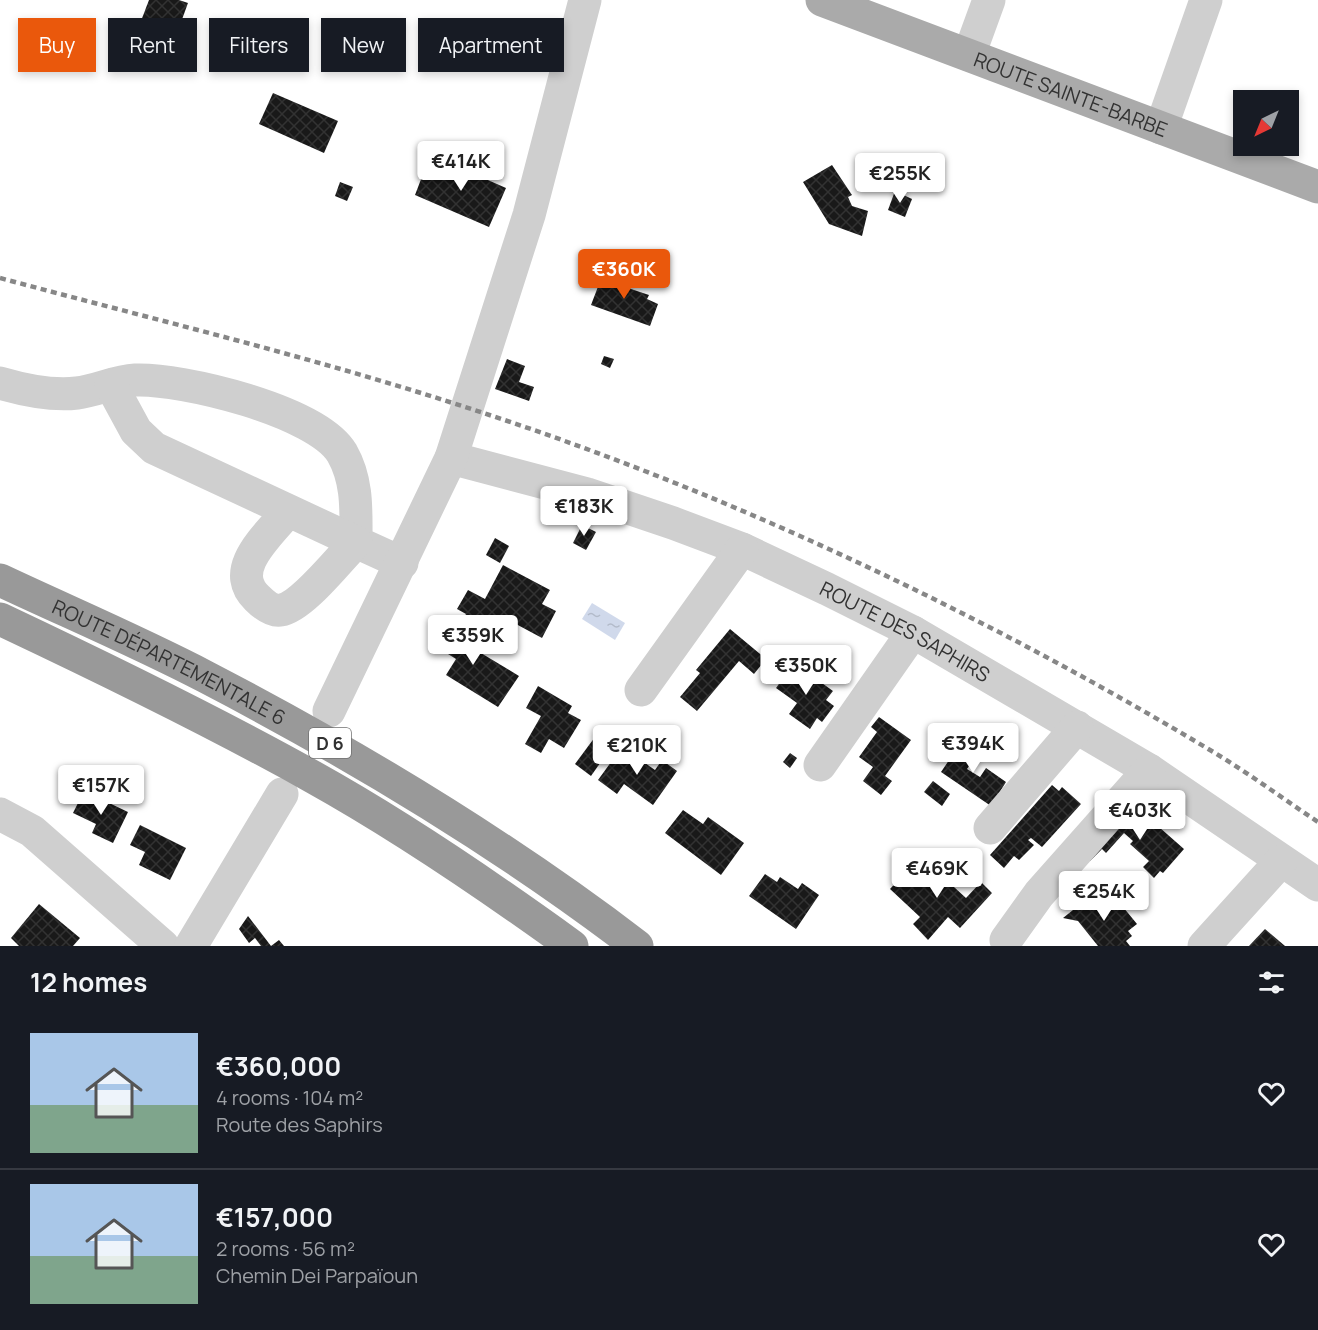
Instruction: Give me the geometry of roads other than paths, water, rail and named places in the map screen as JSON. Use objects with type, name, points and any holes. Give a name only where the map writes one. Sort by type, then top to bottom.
[{"type":"highway","name":"ROUTE DÉPARTEMENTALE 6","points":[[0,580],[203,675],[335,746],[477,833],[637,946]]},
{"type":"highway","name":"ROUTE DÉPARTEMENTALE 6","points":[[0,619],[146,688],[315,777],[469,872],[572,946]]},
{"type":"main road","name":"ROUTE SAINTE-BARBE","points":[[822,0],[1318,187]]},
{"type":"street","points":[[328,711],[402,563],[451,458],[529,215],[585,0]]},
{"type":"street","points":[[969,55],[989,0]]},
{"type":"street","points":[[1161,128],[1206,0]]},
{"type":"street","points":[[0,383],[27,391],[76,393],[134,380],[178,383],[264,405],[314,429],[341,451],[355,482],[356,542],[296,603],[280,610],[266,607],[248,590],[244,573],[250,558],[288,511]]},
{"type":"street","points":[[111,385],[136,431],[154,448],[402,563]]},
{"type":"street","name":"ROUTE DES SAPHIRS","points":[[451,458],[587,495],[742,549],[913,632],[1149,770],[1318,885]]},
{"type":"street","points":[[641,690],[742,549]]},
{"type":"street","points":[[820,765],[913,632]]},
{"type":"street","points":[[990,828],[1077,727]]},
{"type":"street","points":[[1006,940],[1039,894],[1149,770]]},
{"type":"street","points":[[190,946],[282,794]]},
{"type":"street","points":[[0,814],[32,831],[164,946]]},
{"type":"street","points":[[1204,946],[1281,861]]},
{"type":"water","points":[[592,603],[625,623],[615,640],[582,619]]},
{"type":"railway","points":[[0,278],[292,355],[465,407],[562,440],[753,515],[940,602],[1032,649],[1210,750],[1318,822]]}]
